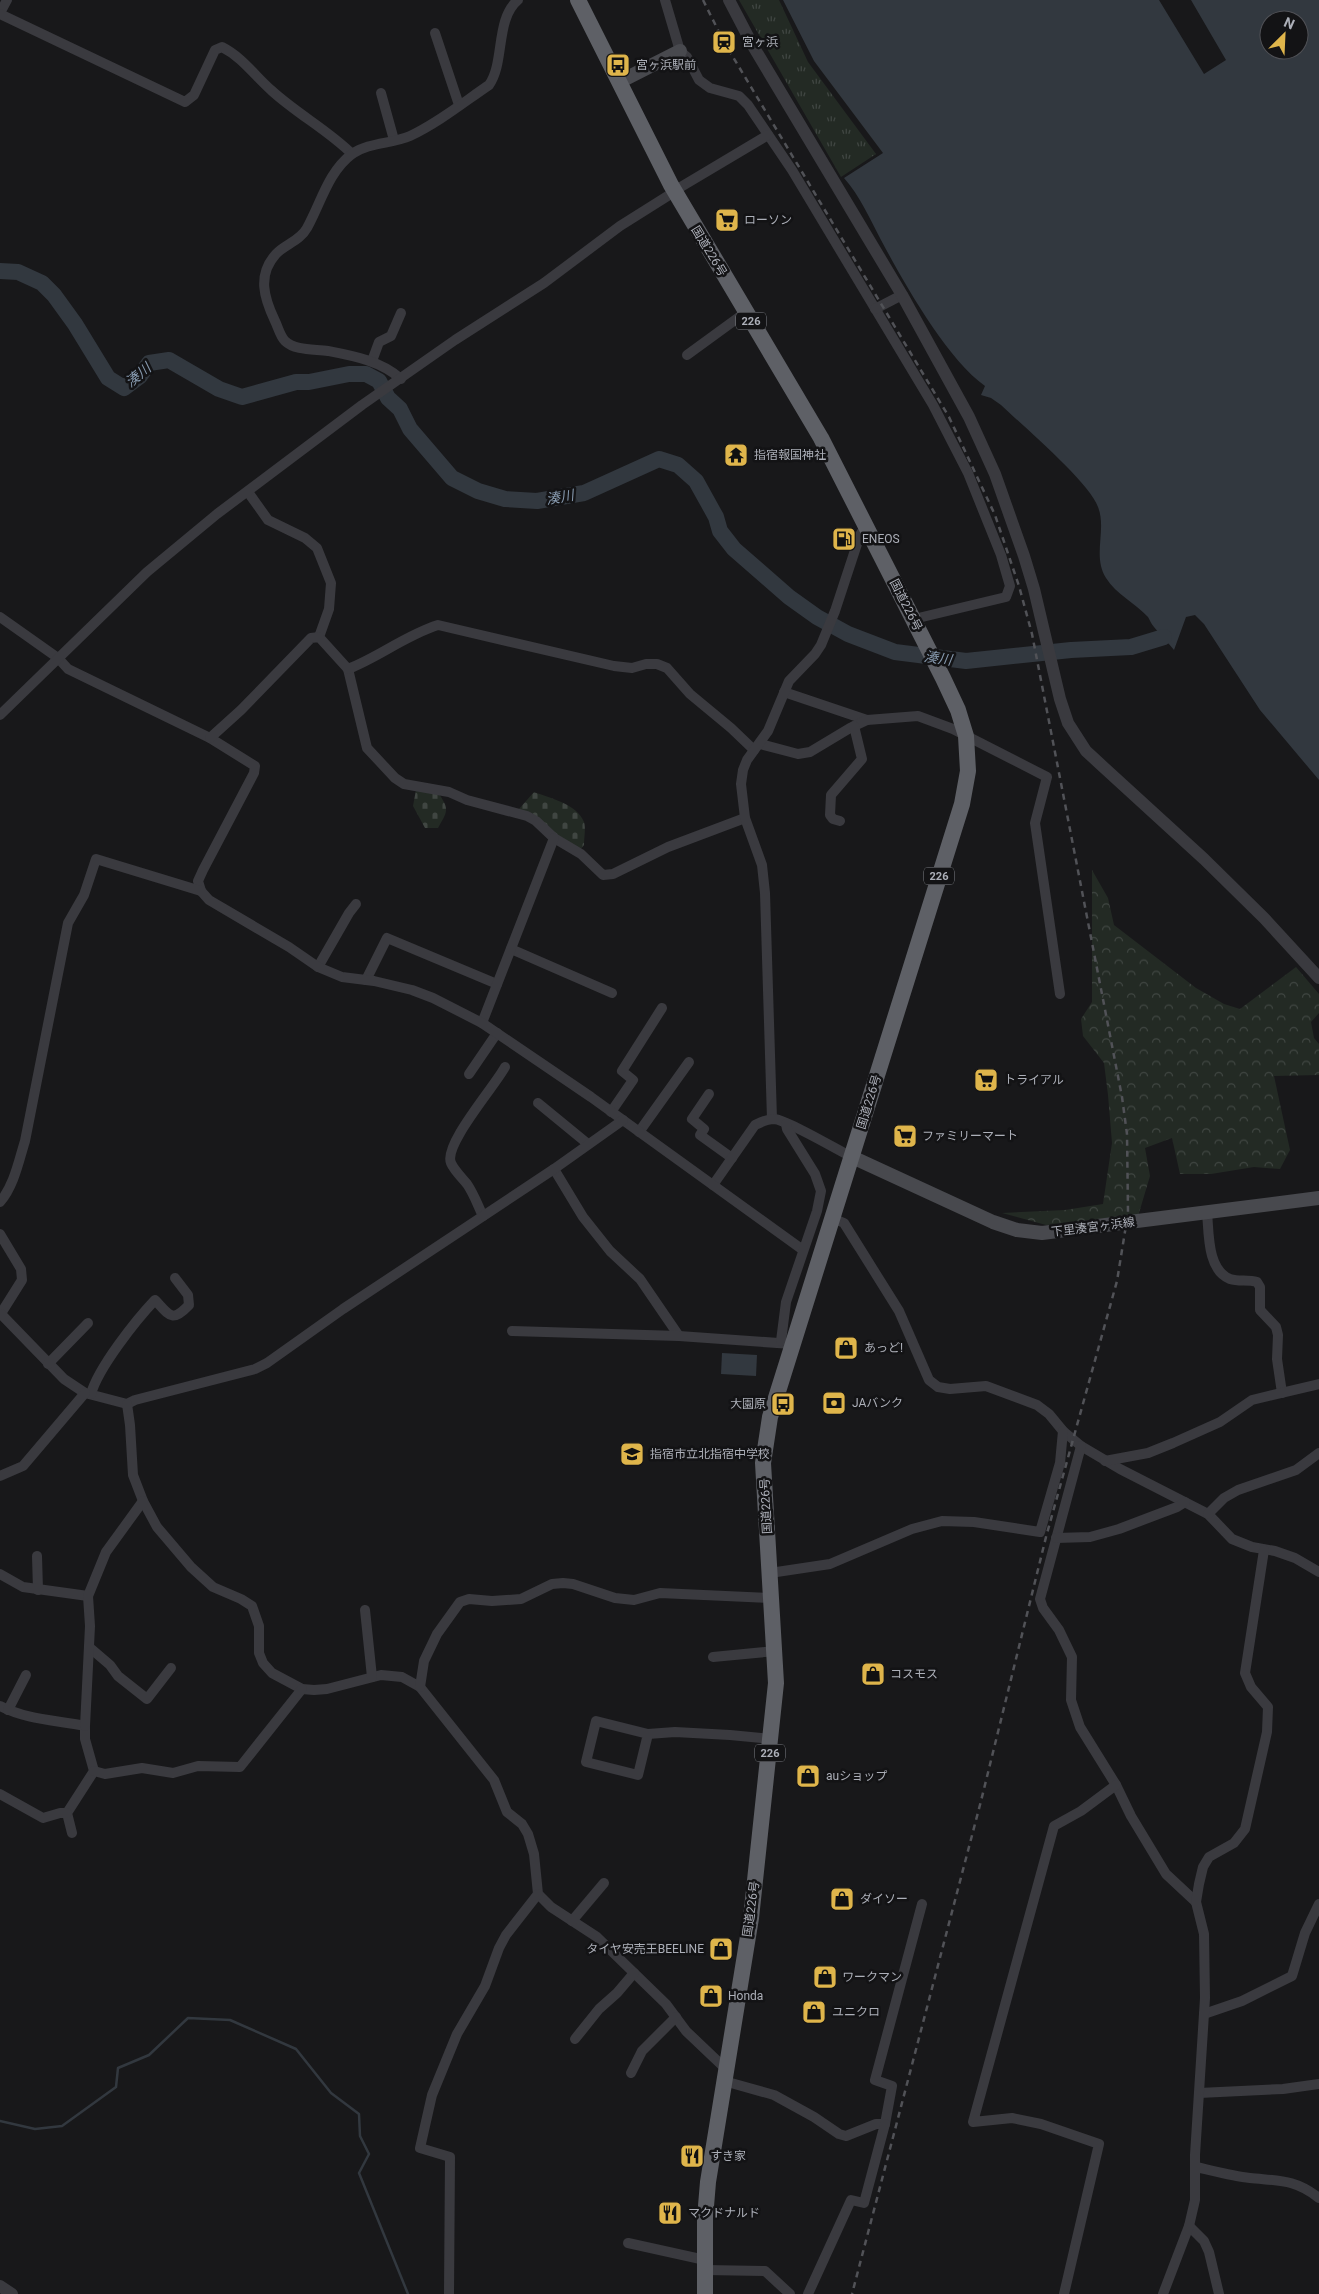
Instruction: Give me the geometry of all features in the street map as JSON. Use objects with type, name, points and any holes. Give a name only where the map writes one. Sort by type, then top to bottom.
[{"type":"highway","name":"国道226号","points":[[578,0],[674,191],[821,438],[926,642],[958,710],[966,736],[968,771],[962,804],[852,1157],[787,1342],[770,1417],[763,1462],[776,1651],[776,1683],[751,1918],[708,2182],[705,2294]]},
{"type":"main road","points":[[619,82],[680,51]]},
{"type":"main road","name":"下里湊宮ヶ浜線","points":[[852,1157],[1006,1227],[1042,1233],[1319,1198]]},
{"type":"street","points":[[7,0],[0,13],[185,102],[194,95],[215,50],[222,47],[243,62],[272,91],[308,120],[338,140],[352,154]]},
{"type":"street","points":[[398,381],[390,370],[372,362],[330,352],[292,346],[284,340],[264,294],[263,278],[276,253],[297,240],[306,230],[327,185],[352,154],[409,136],[489,85],[493,80],[502,34],[509,14],[518,0]]},
{"type":"street","points":[[665,0],[680,51],[687,57],[699,80],[710,88],[739,96],[748,105],[875,309],[933,405],[968,473],[1001,555],[1010,586],[1006,597],[914,619]]},
{"type":"street","points":[[729,0],[758,54],[902,295],[970,417],[991,466],[1024,556],[1068,723],[1086,751],[1204,859],[1264,918],[1319,978]]},
{"type":"street","points":[[435,33],[459,105]]},
{"type":"street","points":[[381,93],[394,140]]},
{"type":"street","points":[[0,715],[167,554],[248,492],[455,340],[544,283],[620,226],[674,191],[768,135]]},
{"type":"street","points":[[875,309],[902,295]]},
{"type":"street","points":[[687,355],[746,312]]},
{"type":"street","points":[[372,362],[379,342],[391,336],[401,313]]},
{"type":"street","points":[[248,492],[268,520],[305,538],[317,548],[331,583],[329,609],[319,637]]},
{"type":"street","points":[[772,1119],[766,893],[762,865],[745,818],[741,784],[743,770],[768,732],[789,681],[821,645],[835,611],[860,535],[866,525]]},
{"type":"street","points":[[0,617],[58,658],[68,669],[210,738],[255,766],[254,772],[198,881],[200,890],[209,900],[290,947],[318,967],[342,977],[412,990],[482,1022],[623,1120],[803,1250]]},
{"type":"street","points":[[348,669],[364,663],[425,629],[438,625],[614,666],[632,668],[646,664],[657,664],[667,668],[690,694],[757,747],[798,754],[810,752],[867,720],[918,716],[966,736],[1047,776],[1039,806],[1036,832],[1060,994]]},
{"type":"street","points":[[319,637],[348,669],[368,748],[373,756],[395,778],[404,784],[449,792],[467,800],[527,816],[536,821],[554,838],[581,854],[603,875],[613,874],[668,847],[745,818]]},
{"type":"street","points":[[210,738],[241,710],[311,638],[319,637]]},
{"type":"street","points":[[784,692],[867,720]]},
{"type":"street","points":[[840,821],[833,819],[830,815],[831,795],[862,759],[854,726]]},
{"type":"street","points":[[482,1022],[532,890],[554,838]]},
{"type":"street","points":[[0,1202],[18,1164],[25,1141],[68,923],[84,895],[96,858],[200,890]]},
{"type":"street","points":[[318,967],[356,904]]},
{"type":"street","points":[[366,980],[387,938],[497,984]]},
{"type":"street","points":[[511,949],[612,993]]},
{"type":"street","points":[[611,1112],[633,1080],[622,1071],[662,1008]]},
{"type":"street","points":[[469,1074],[497,1033]]},
{"type":"street","points":[[639,1132],[689,1062]]},
{"type":"street","points":[[482,1216],[469,1186],[450,1162],[450,1152],[462,1128],[499,1079],[505,1067]]},
{"type":"street","points":[[709,1094],[692,1119],[704,1129],[700,1135],[732,1158]]},
{"type":"street","points":[[538,1103],[588,1144]]},
{"type":"street","points":[[713,1185],[755,1126],[761,1121],[772,1119],[786,1124],[852,1157]]},
{"type":"street","points":[[0,1234],[23,1275],[22,1280],[0,1314],[64,1379],[88,1393],[127,1404],[135,1400],[255,1369],[268,1363],[343,1309],[554,1169],[623,1120]]},
{"type":"street","points":[[512,1331],[679,1336],[787,1342],[786,1302],[818,1211],[820,1191],[818,1180],[786,1129],[786,1124]]},
{"type":"street","points":[[554,1169],[583,1217],[610,1251],[640,1279],[679,1336]]},
{"type":"street","points":[[1206,1212],[1212,1258],[1217,1268],[1229,1278],[1253,1280],[1260,1287],[1260,1310],[1276,1327],[1278,1335],[1277,1359],[1282,1393]]},
{"type":"street","points":[[832,1218],[844,1223],[899,1311],[929,1380],[938,1386],[950,1389],[986,1386],[1002,1390],[1037,1406],[1049,1414],[1063,1431],[1081,1446],[1105,1461],[1208,1514],[1232,1538],[1242,1544],[1276,1551],[1295,1558],[1319,1572]]},
{"type":"street","points":[[0,1476],[23,1466],[88,1393],[136,1321],[155,1300],[170,1316],[174,1317],[179,1316],[189,1305],[188,1295],[176,1278]]},
{"type":"street","points":[[48,1364],[88,1323]]},
{"type":"street","points":[[1105,1461],[1148,1453],[1220,1422],[1252,1400],[1319,1384]]},
{"type":"street","points":[[127,1404],[130,1425],[131,1462],[143,1501],[157,1527],[206,1582],[252,1606],[259,1626],[259,1653],[263,1663],[272,1674],[302,1689],[327,1689],[381,1675],[402,1677],[420,1687],[494,1780],[507,1812],[522,1824],[528,1834],[534,1854],[538,1894],[552,1907],[586,1928],[634,1973],[666,2004],[686,2031],[725,2075],[774,2094],[814,2116],[839,2134],[846,2136],[876,2124],[885,2124]]},
{"type":"street","points":[[770,1573],[830,1564],[912,1529],[942,1521],[974,1522],[1040,1532],[1060,1463],[1063,1431]]},
{"type":"street","points":[[1081,1446],[1040,1599],[1042,1608],[1060,1630],[1072,1657],[1071,1700],[1074,1715],[1166,1874],[1196,1902]]},
{"type":"street","points":[[1208,1514],[1224,1498],[1238,1490],[1296,1470],[1319,1453]]},
{"type":"street","points":[[72,1833],[67,1813],[94,1771],[85,1739],[90,1647],[88,1596],[106,1552],[143,1501]]},
{"type":"street","points":[[1056,1538],[1090,1537],[1119,1529],[1177,1507],[1185,1502]]},
{"type":"street","points":[[1163,2294],[1189,2226],[1195,2200],[1206,1976],[1204,1934],[1196,1902],[1205,1862],[1234,1843],[1245,1828],[1267,1732],[1268,1708],[1251,1687],[1245,1673],[1264,1550]]},
{"type":"street","points":[[37,1556],[38,1590]]},
{"type":"street","points":[[0,1574],[23,1587],[88,1596]]},
{"type":"street","points":[[420,1687],[424,1661],[437,1634],[460,1602],[469,1598],[504,1602],[521,1600],[552,1584],[563,1583],[573,1584],[615,1598],[634,1600],[660,1593],[772,1598]]},
{"type":"street","points":[[365,1610],[372,1677]]},
{"type":"street","points":[[90,1647],[110,1665],[118,1676],[147,1699],[171,1668]]},
{"type":"street","points":[[713,1657],[776,1651]]},
{"type":"street","points":[[26,1675],[4,1708],[28,1717],[60,1720],[85,1726]]},
{"type":"street","points":[[94,1771],[105,1774],[142,1768],[173,1772],[198,1766],[240,1767],[302,1689]]},
{"type":"street","points":[[648,1734],[638,1775],[586,1762],[596,1721],[648,1734],[721,1734],[771,1739]]},
{"type":"street","points":[[1064,2294],[1100,2144],[1042,2124],[1012,2118],[973,2122],[1054,1826],[1081,1810],[1116,1785]]},
{"type":"street","points":[[0,1794],[43,1818],[67,1813]]},
{"type":"street","points":[[572,1921],[604,1883]]},
{"type":"street","points":[[449,2294],[450,2158],[420,2148],[424,2122],[432,2095],[457,2034],[486,1986],[499,1948],[506,1935],[538,1894]]},
{"type":"street","points":[[808,2294],[851,2200],[864,2203],[885,2124],[892,2086],[875,2080],[922,1904]]},
{"type":"street","points":[[1204,2014],[1242,2001],[1292,1976],[1305,1933],[1319,1904]]},
{"type":"street","points":[[575,2039],[599,2009],[618,1993],[634,1973]]},
{"type":"street","points":[[631,2073],[642,2052],[676,2017]]},
{"type":"street","points":[[1199,2093],[1283,2089],[1319,2084]]},
{"type":"street","points":[[1196,2167],[1250,2178],[1293,2182],[1307,2188],[1319,2198]]},
{"type":"street","points":[[1189,2226],[1204,2241],[1209,2252],[1220,2294]]},
{"type":"street","points":[[628,2242],[705,2265],[765,2272],[790,2294]]},
{"type":"street","points":[[0,2286],[12,2294]]},
{"type":"green space","points":[[739,0],[779,0],[808,62],[876,154],[841,177]]},
{"type":"green space","points":[[416,790],[439,794],[445,804],[444,818],[438,828],[425,828],[413,806]]},
{"type":"green space","points":[[534,792],[562,802],[580,816],[584,822],[585,830],[584,845],[580,850],[519,809]]},
{"type":"green space","points":[[1092,870],[1108,898],[1114,925],[1196,988],[1224,1004],[1240,1009],[1296,967],[1319,994],[1319,1013],[1311,1022],[1314,1038],[1319,1044],[1319,1075],[1274,1076],[1290,1150],[1280,1169],[1254,1167],[1211,1174],[1180,1174],[1172,1138],[1145,1148],[1150,1176],[1136,1223],[1046,1225],[1002,1213],[1065,1210],[1103,1204],[1112,1143],[1104,1063],[1083,1036],[1081,1019],[1092,1002]]},
{"type":"shaded area","points":[[783,0],[1159,0],[1204,74],[1226,60],[1191,0],[1319,0],[1319,780],[1260,710],[1204,624],[1195,615],[1186,617],[1174,650],[1153,626],[1148,617],[1110,584],[1102,570],[1100,561],[1100,516],[1092,496],[1069,469],[1001,405],[991,398],[981,395],[985,386],[956,357],[927,319],[901,277],[860,200],[844,178],[883,153],[814,61]]},
{"type":"shaded area","points":[[722,1353],[757,1355],[756,1376],[721,1374]]},
{"type":"waterway","name":"湊川","points":[[0,271],[18,272],[42,283],[54,295],[75,324],[108,378],[124,388],[140,376],[149,363],[169,360],[219,389],[242,397],[296,382],[309,382],[349,374],[366,374],[379,381],[388,398],[400,409],[410,429],[452,478],[478,491],[505,499],[537,501],[584,493],[659,459],[678,465],[696,481],[716,517],[720,531],[734,549],[789,597],[817,617],[848,634],[895,652],[966,661],[1071,650],[1131,647],[1164,637]]},
{"type":"waterway","points":[[0,2121],[35,2129],[62,2126],[116,2087],[118,2068],[149,2055],[188,2018],[230,2020],[296,2049],[331,2093],[359,2114],[360,2136],[369,2154],[359,2173],[408,2294]]},
{"type":"railway","points":[[703,0],[724,42],[949,417],[995,515],[1019,586],[1032,634],[1122,1097],[1127,1134],[1128,1213],[1117,1281],[1046,1537],[981,1801],[852,2294]]},
{"type":"place","name":"宮ヶ浜","points":[[724,42]]},
{"type":"place","name":"宮ヶ浜駅前","points":[[618,65]]},
{"type":"place","name":"ローソン","points":[[727,220]]},
{"type":"place","name":"指宿報国神社","points":[[736,455]]},
{"type":"place","name":"ENEOS","points":[[844,539]]},
{"type":"place","name":"トライアル","points":[[986,1080]]},
{"type":"place","name":"ファミリーマート","points":[[905,1136]]},
{"type":"place","name":"あっど!","points":[[846,1348]]},
{"type":"place","name":"JAバンク","points":[[834,1403]]},
{"type":"place","name":"大園原","points":[[783,1404]]},
{"type":"place","name":"指宿市立北指宿中学校","points":[[632,1454]]},
{"type":"place","name":"コスモス","points":[[873,1674]]},
{"type":"place","name":"auショップ","points":[[808,1776]]},
{"type":"place","name":"ダイソー","points":[[842,1899]]},
{"type":"place","name":"タイヤ安売王BEELINE","points":[[721,1949]]},
{"type":"place","name":"ワークマン","points":[[825,1977]]},
{"type":"place","name":"Honda","points":[[711,1996]]},
{"type":"place","name":"ユニクロ","points":[[814,2012]]},
{"type":"place","name":"すき家","points":[[692,2156]]},
{"type":"place","name":"マクドナルド","points":[[670,2213]]}]
